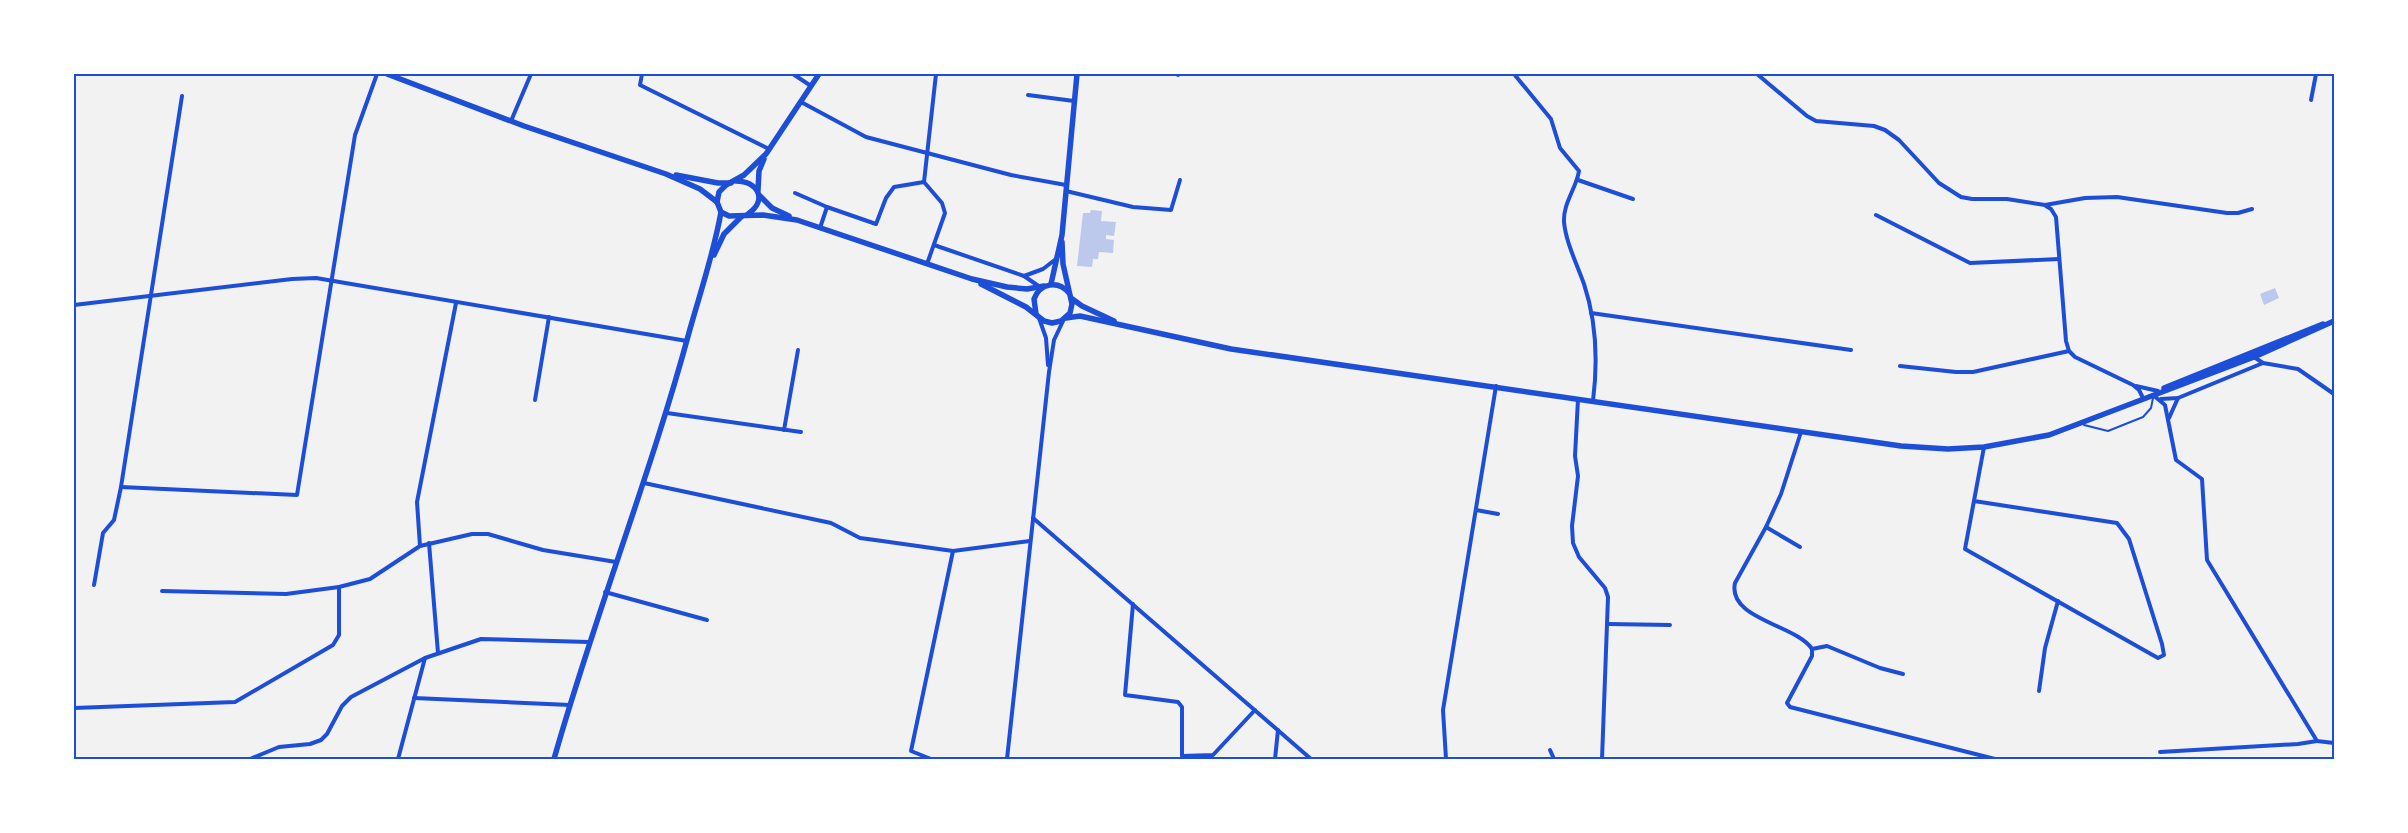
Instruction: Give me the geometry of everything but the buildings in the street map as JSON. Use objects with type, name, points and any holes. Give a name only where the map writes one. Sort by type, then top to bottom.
[{"type":"main road","points":[[387,74],[511,121],[666,174],[700,189],[717,202],[721,212],[707,270],[667,413],[605,592],[554,759]]},
{"type":"main road","points":[[707,270],[724,234],[757,205],[759,171],[768,151],[819,74]]},
{"type":"main road","points":[[1065,319],[1071,310],[1063,264],[1062,235],[1077,74]]},
{"type":"main road","points":[[717,202],[719,192],[768,151]]},
{"type":"main road","points":[[666,174],[708,181],[751,184],[772,208],[797,220],[972,279],[1007,287],[1042,287],[1051,284],[1062,287],[1082,306],[1123,325]]},
{"type":"main road","points":[[721,212],[729,216],[779,216],[797,220]]},
{"type":"main road","points":[[1051,284],[1062,235]]},
{"type":"main road","points":[[972,279],[1006,296],[1049,323],[1080,316],[1231,349],[1496,386],[1801,432],[1936,449],[1984,448],[2049,435],[2254,357],[2334,321],[2312,327],[2156,393]]},
{"type":"main road","points":[[1038,316],[1033,306],[1036,293],[1042,287]]},
{"type":"street","points":[[121,487],[297,495],[355,135],[377,74]]},
{"type":"street","points":[[511,121],[531,74]]},
{"type":"street","points":[[642,74],[640,85],[768,151]]},
{"type":"street","points":[[793,74],[811,86]]},
{"type":"street","points":[[927,264],[945,213],[942,203],[924,182],[936,74]]},
{"type":"street","points":[[1514,74],[1551,119],[1560,148],[1579,172],[1578,180],[1566,202],[1564,222],[1591,312],[1597,351],[1593,401]]},
{"type":"street","points":[[1756,74],[1816,121],[1874,126],[1885,130],[1899,140],[1939,183],[1961,197],[1984,200],[2007,199],[2045,205],[2085,198],[2117,197],[2227,213],[2238,213],[2252,209]]},
{"type":"street","points":[[2311,100],[2316,74]]},
{"type":"street","points":[[1028,95],[1074,100]]},
{"type":"street","points":[[94,585],[103,533],[114,520],[121,487],[182,96]]},
{"type":"street","points":[[800,102],[866,137],[1133,207],[1171,210],[1180,180]]},
{"type":"street","points":[[1578,180],[1633,199]]},
{"type":"street","points":[[795,193],[827,207],[876,224],[886,198],[894,187],[924,182]]},
{"type":"street","points":[[2045,205],[2056,218],[2066,341],[2069,351],[2075,357],[2133,385],[2156,393],[2165,405],[2176,460],[2202,479],[2207,560],[2317,741]]},
{"type":"street","points":[[820,228],[827,207]]},
{"type":"street","points":[[1876,215],[1970,263],[2059,259]]},
{"type":"street","points":[[934,245],[1024,276],[1042,287]]},
{"type":"street","points":[[1024,276],[1043,269],[1056,259]]},
{"type":"street","points":[[74,305],[292,279],[316,278],[456,304],[549,317],[687,341]]},
{"type":"street","points":[[420,546],[417,502],[456,304]]},
{"type":"street","points":[[1591,312],[1850,350]]},
{"type":"street","points":[[1038,316],[1046,338],[1048,372]]},
{"type":"street","points":[[535,400],[549,317]]},
{"type":"street","points":[[1007,759],[1048,372],[1054,340],[1065,319]]},
{"type":"street","points":[[784,430],[798,350]]},
{"type":"street","points":[[1900,366],[1973,372],[2069,351]]},
{"type":"street","points":[[2254,357],[2264,362],[2298,369],[2334,394]]},
{"type":"street","points":[[2160,399],[2178,398],[2264,362]]},
{"type":"street","points":[[2133,385],[2139,390],[2143,398]]},
{"type":"street","points":[[1446,759],[1443,710],[1496,386]]},
{"type":"street","points":[[2169,418],[2178,398]]},
{"type":"street","points":[[1578,399],[1575,456],[1578,476],[1572,526],[1573,543],[1579,557],[1605,588],[1608,597],[1602,759]]},
{"type":"street","points":[[667,413],[801,432]]},
{"type":"street","points":[[1801,432],[1781,494],[1766,527],[1735,583],[1735,596],[1747,609],[1774,626],[1799,637],[1812,649],[1812,656],[1787,703],[1790,707],[1995,759]]},
{"type":"street","points":[[1974,501],[2117,523],[2129,539],[2164,655],[2158,658],[1964,549],[1984,448]]},
{"type":"street","points":[[644,483],[830,524],[860,538],[954,551],[1030,541]]},
{"type":"street","points":[[1476,510],[1498,514]]},
{"type":"street","points":[[1033,518],[1311,759]]},
{"type":"street","points":[[1766,527],[1800,547]]},
{"type":"street","points":[[162,591],[286,594],[339,587],[370,579],[420,546],[472,534],[488,534],[543,550],[616,562]]},
{"type":"street","points":[[429,543],[438,653]]},
{"type":"street","points":[[931,759],[911,751],[954,551]]},
{"type":"street","points":[[74,708],[235,702],[333,645],[339,635],[339,587]]},
{"type":"street","points":[[605,592],[707,620]]},
{"type":"street","points":[[2039,691],[2045,648],[2058,601]]},
{"type":"street","points":[[1133,604],[1125,695],[1178,702],[1182,707],[1182,756],[1213,755],[1255,710]]},
{"type":"street","points":[[1608,624],[1670,625]]},
{"type":"street","points":[[250,759],[279,747],[310,744],[322,740],[342,706],[351,697],[438,653],[482,639],[589,642]]},
{"type":"street","points":[[1812,649],[1828,646],[1880,668],[1903,674]]},
{"type":"street","points":[[398,759],[425,658]]},
{"type":"street","points":[[414,698],[570,705]]},
{"type":"street","points":[[1275,759],[1278,730]]},
{"type":"street","points":[[2160,752],[2298,744],[2317,741],[2334,743]]},
{"type":"street","points":[[1550,750],[1554,759]]},
{"type":"lane","points":[[2079,423],[2108,431],[2143,417],[2150,408],[2156,393]]}]
